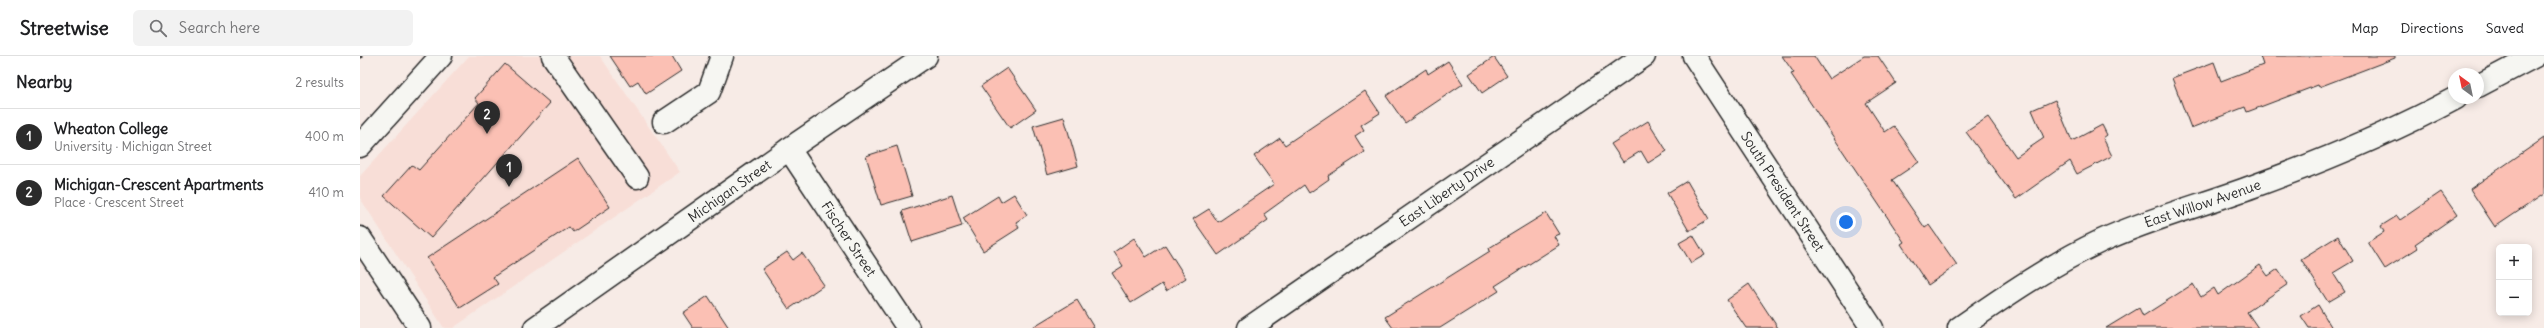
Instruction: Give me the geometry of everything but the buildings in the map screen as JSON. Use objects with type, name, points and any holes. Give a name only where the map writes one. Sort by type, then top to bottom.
[{"type":"street","points":[[360,146],[441,56]]},
{"type":"street","points":[[553,56],[637,177]]},
{"type":"street","points":[[664,122],[709,92],[722,56]]},
{"type":"street","name":"Michigan Street","points":[[535,328],[789,149],[926,56]]},
{"type":"street","name":"East Liberty Drive","points":[[1249,328],[1644,56]]},
{"type":"street","name":"South President Street","points":[[1694,56],[1872,328]]},
{"type":"street","points":[[2484,83],[2535,56]]},
{"type":"street","name":"East Willow Avenue","points":[[1959,328],[2048,268],[2141,223],[2253,187],[2349,150],[2448,102]]},
{"type":"street","name":"Fischer Street","points":[[789,149],[908,328]]},
{"type":"street","points":[[360,238],[420,328]]},
{"type":"shaded area","points":[[469,56],[600,56],[680,172],[453,328],[444,328],[360,198],[360,176]]},
{"type":"place","name":"Michigan-Crescent Apartments","points":[[487,134]]},
{"type":"place","name":"Wheaton College","points":[[509,187]]}]
